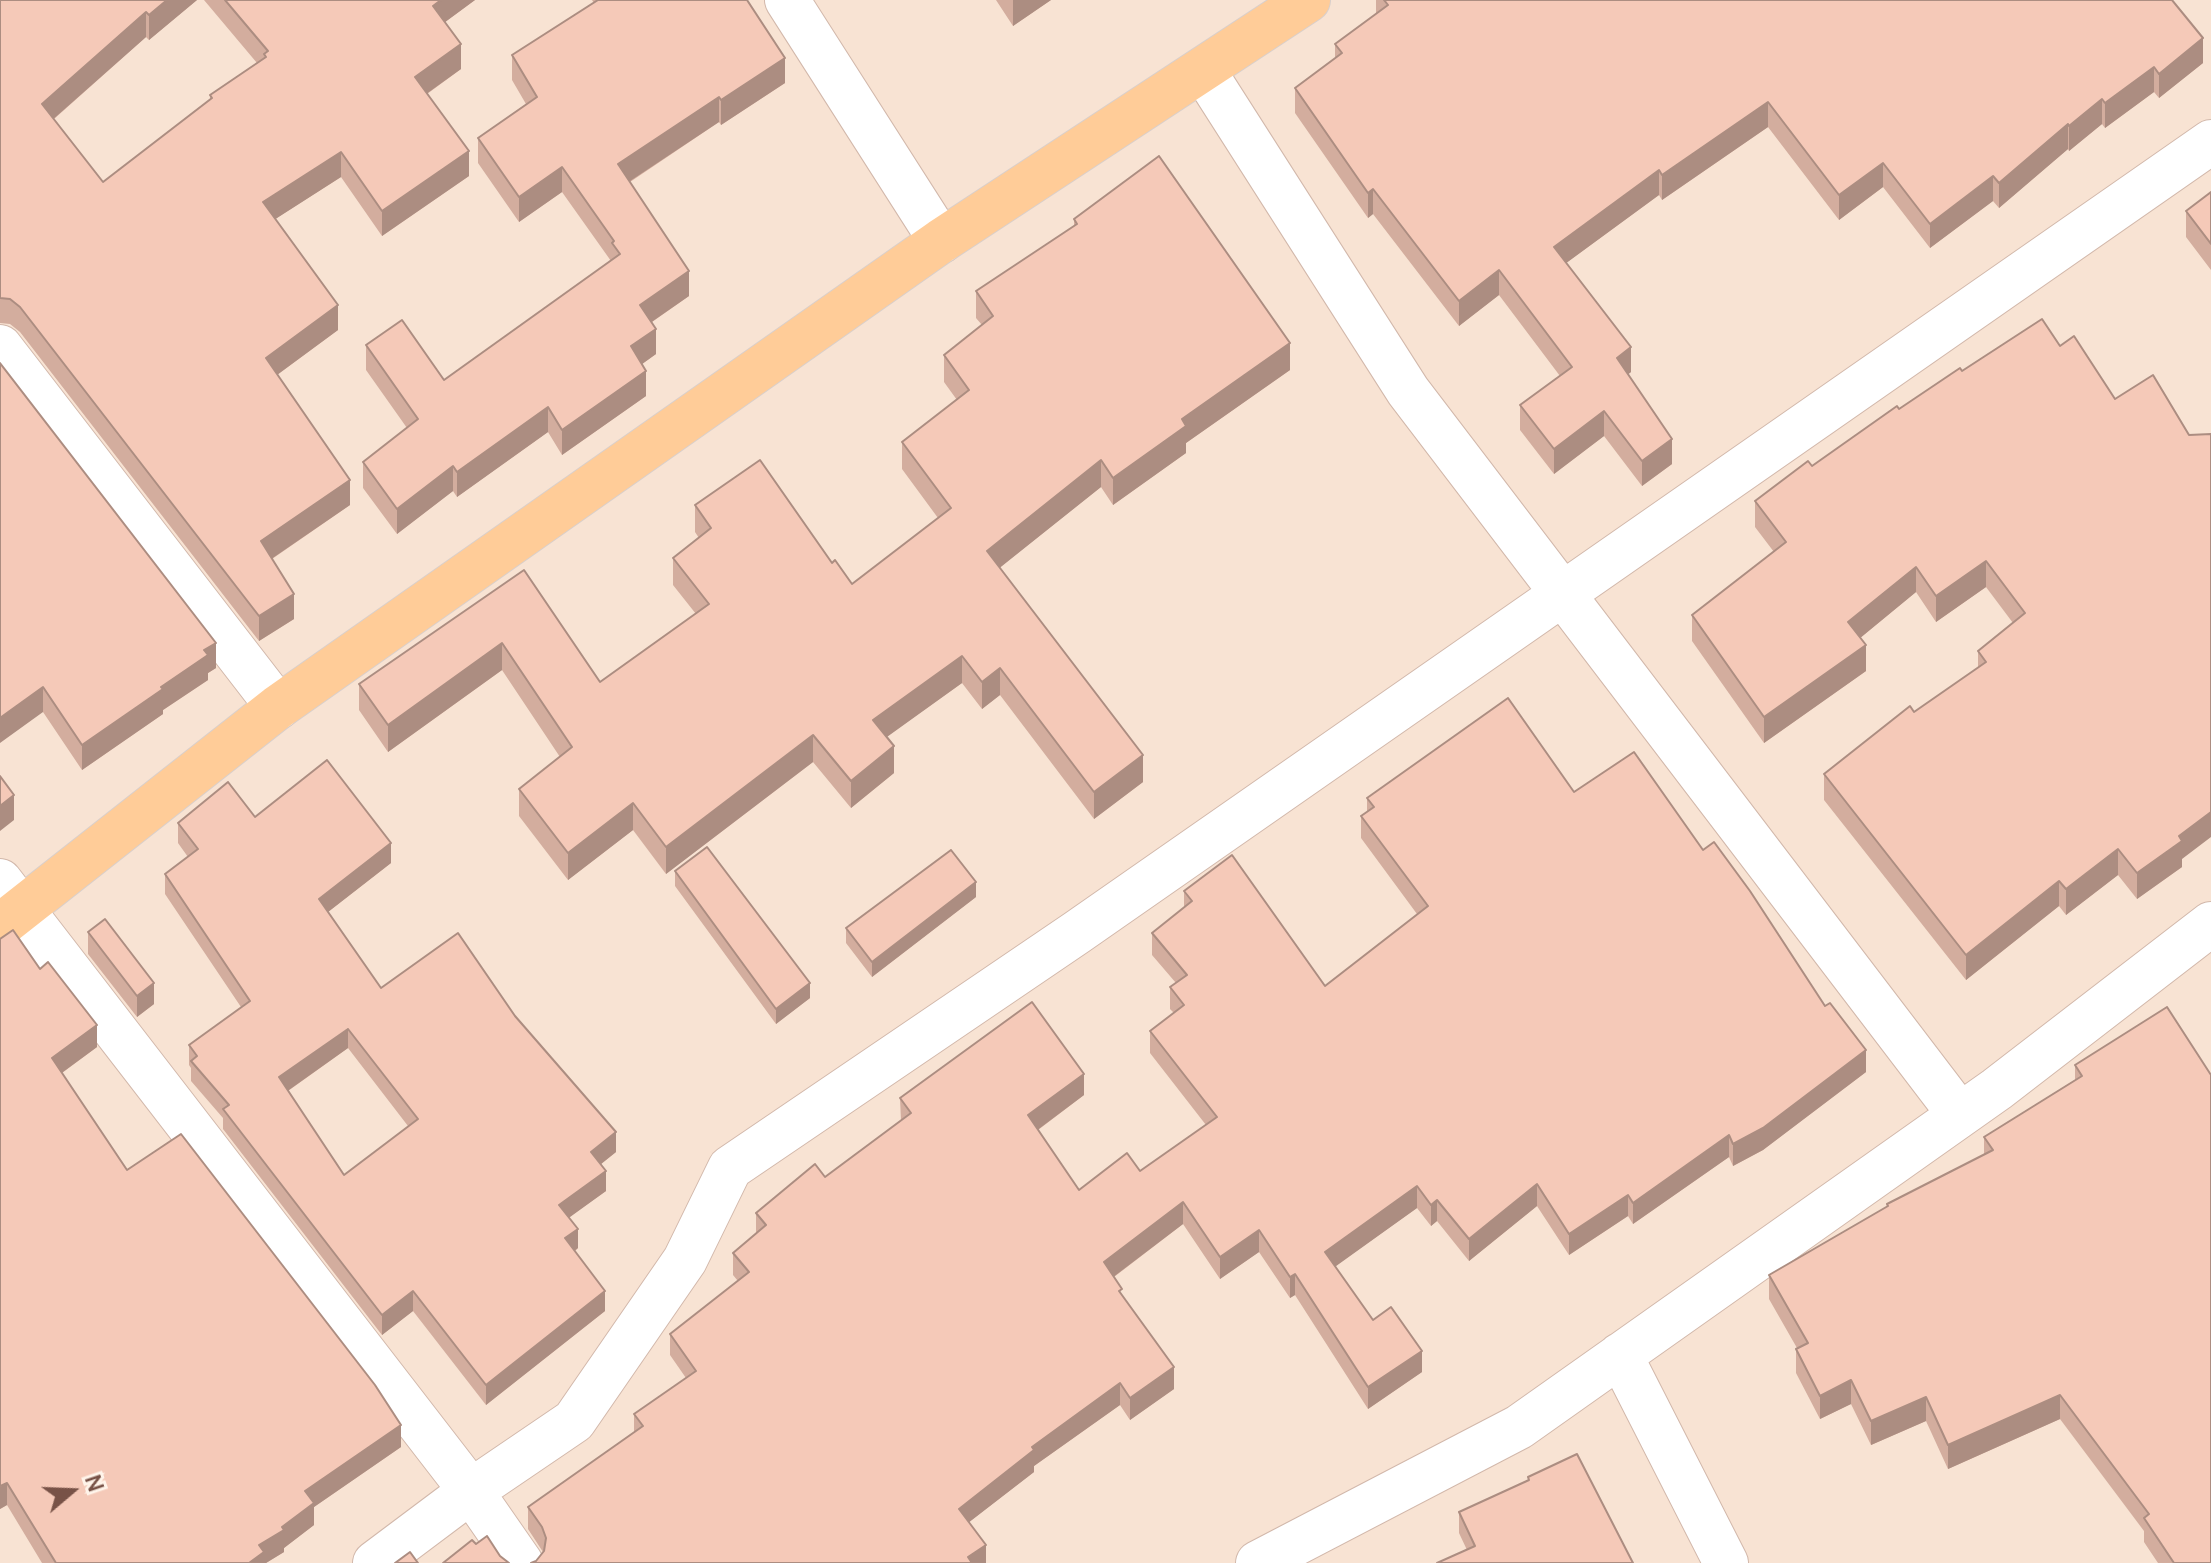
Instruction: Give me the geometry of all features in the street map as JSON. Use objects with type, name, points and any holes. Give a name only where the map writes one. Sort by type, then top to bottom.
[{"type":"main road","points":[[7,906],[278,707],[941,241],[1308,0]]},
{"type":"street","points":[[787,0],[941,241]]},
{"type":"street","points":[[1203,70],[1408,391],[1960,1115]]},
{"type":"street","points":[[375,1563],[471,1491],[574,1421],[685,1260],[730,1168],[1076,933],[2211,142]]},
{"type":"street","points":[[0,347],[278,707]]},
{"type":"street","points":[[7,906],[471,1491],[521,1563]]},
{"type":"street","points":[[1258,1563],[1519,1427],[2205,941]]},
{"type":"street","points":[[1620,1355],[1726,1563]]},
{"type":"shaded area","points":[[0,0],[2211,0],[2211,1563],[0,1563]]},
{"type":"building","points":[[0,0],[167,0],[149,15],[146,12],[42,104],[103,182],[212,98],[210,95],[266,57],[264,54],[268,51],[225,0],[441,0],[433,6],[461,44],[415,77],[469,151],[382,211],[341,152],[263,202],[338,305],[266,358],[350,480],[261,541],[294,594],[259,616],[20,307],[10,299],[0,298]]},
{"type":"building","points":[[598,0],[747,0],[785,58],[721,100],[719,97],[618,164],[689,271],[640,305],[656,329],[631,346],[646,371],[562,430],[548,407],[457,472],[453,466],[397,509],[363,462],[418,419],[366,345],[402,320],[444,380],[620,254],[562,167],[519,197],[478,138],[537,97],[512,55]]},
{"type":"building","points":[[1384,0],[2172,0],[2203,38],[2159,74],[2154,67],[2105,103],[2102,99],[1999,183],[1993,176],[1930,224],[1883,163],[1839,195],[1768,102],[1662,175],[1659,170],[1554,247],[1631,347],[1617,358],[1672,439],[1642,461],[1604,411],[1554,449],[1520,405],[1572,367],[1499,270],[1459,301],[1373,189],[1368,193],[1295,88],[1342,53],[1335,44],[1388,5]]},
{"type":"building","points":[[1159,156],[1290,343],[1182,419],[1186,426],[1113,478],[1101,460],[987,551],[1143,755],[1094,792],[1000,668],[982,682],[962,656],[873,720],[894,746],[851,781],[813,735],[666,847],[633,803],[568,853],[519,789],[572,747],[502,643],[388,725],[359,684],[524,570],[600,682],[709,604],[673,558],[711,528],[695,505],[760,460],[832,563],[835,560],[852,584],[951,508],[902,442],[969,390],[944,355],[993,316],[976,291],[1077,224],[1074,219]]},
{"type":"building","points":[[2211,192],[2211,244],[2186,211]]},
{"type":"building","points":[[2042,319],[2060,346],[2074,336],[2115,399],[2153,375],[2189,435],[2211,434],[2211,812],[2179,836],[2182,841],[2137,873],[2118,849],[2066,889],[2059,881],[1966,955],[1824,774],[1910,706],[1914,712],[1986,662],[1978,651],[2025,613],[1986,561],[1936,596],[1916,567],[1848,622],[1866,645],[1764,717],[1692,615],[1786,542],[1755,501],[1808,461],[1812,466],[1897,406],[1899,409]]},
{"type":"building","points":[[0,363],[216,643],[204,650],[208,655],[82,745],[43,687],[0,718]]},
{"type":"building","points":[[1508,698],[1574,792],[1634,752],[1703,850],[1714,842],[1825,1006],[1830,1003],[1866,1050],[1763,1128],[1733,1144],[1729,1135],[1633,1203],[1628,1195],[1569,1234],[1537,1184],[1469,1239],[1437,1200],[1431,1205],[1417,1186],[1325,1252],[1373,1320],[1391,1307],[1422,1351],[1368,1387],[1295,1274],[1290,1277],[1259,1230],[1220,1257],[1183,1202],[1104,1262],[1122,1289],[1119,1291],[1174,1367],[1130,1398],[1120,1383],[1032,1447],[1034,1450],[959,1509],[986,1545],[968,1557],[972,1563],[531,1563],[544,1551],[546,1538],[528,1507],[643,1426],[634,1414],[696,1371],[670,1334],[749,1272],[733,1253],[766,1225],[756,1213],[815,1164],[825,1177],[911,1113],[900,1098],[1032,1002],[1084,1074],[1028,1115],[1079,1190],[1127,1153],[1140,1171],[1217,1117],[1150,1031],[1184,1005],[1170,987],[1187,975],[1152,933],[1192,901],[1184,891],[1232,855],[1325,986],[1428,906],[1361,816],[1374,807],[1367,798]]},
{"type":"building","points":[[327,760],[391,843],[319,899],[381,988],[458,933],[515,1016],[616,1132],[591,1152],[606,1171],[559,1205],[578,1229],[565,1238],[605,1291],[486,1385],[413,1291],[382,1315],[223,1109],[229,1105],[191,1061],[197,1056],[189,1045],[250,1001],[165,874],[198,849],[178,823],[228,782],[255,817]],"holes":[[[348,1029],[418,1119],[344,1175],[279,1077]]]},
{"type":"building","points":[[0,776],[14,795],[0,806]]},
{"type":"building","points":[[707,847],[810,983],[776,1009],[675,871]]},
{"type":"building","points":[[951,850],[976,882],[872,962],[846,928]]},
{"type":"building","points":[[105,919],[154,983],[137,996],[88,932]]},
{"type":"building","points":[[13,930],[40,969],[48,962],[97,1025],[52,1058],[127,1170],[181,1134],[375,1385],[401,1425],[305,1491],[314,1503],[282,1527],[284,1530],[259,1545],[264,1552],[249,1563],[56,1563],[7,1483],[0,1486],[0,939]]},
{"type":"building","points":[[2167,1007],[2211,1075],[2211,1563],[2174,1563],[2144,1518],[2149,1514],[2060,1395],[1948,1445],[1926,1397],[1871,1421],[1851,1380],[1820,1396],[1796,1349],[1808,1343],[1769,1275],[1887,1204],[1993,1150],[1984,1137],[2082,1076],[2075,1065]]},
{"type":"building","points":[[1577,1454],[1633,1563],[1437,1563],[1475,1546],[1459,1512]]},
{"type":"building","points":[[487,1536],[500,1556],[509,1563],[443,1563],[472,1540],[476,1544]]},
{"type":"building","points":[[410,1552],[418,1563],[395,1563]]}]
